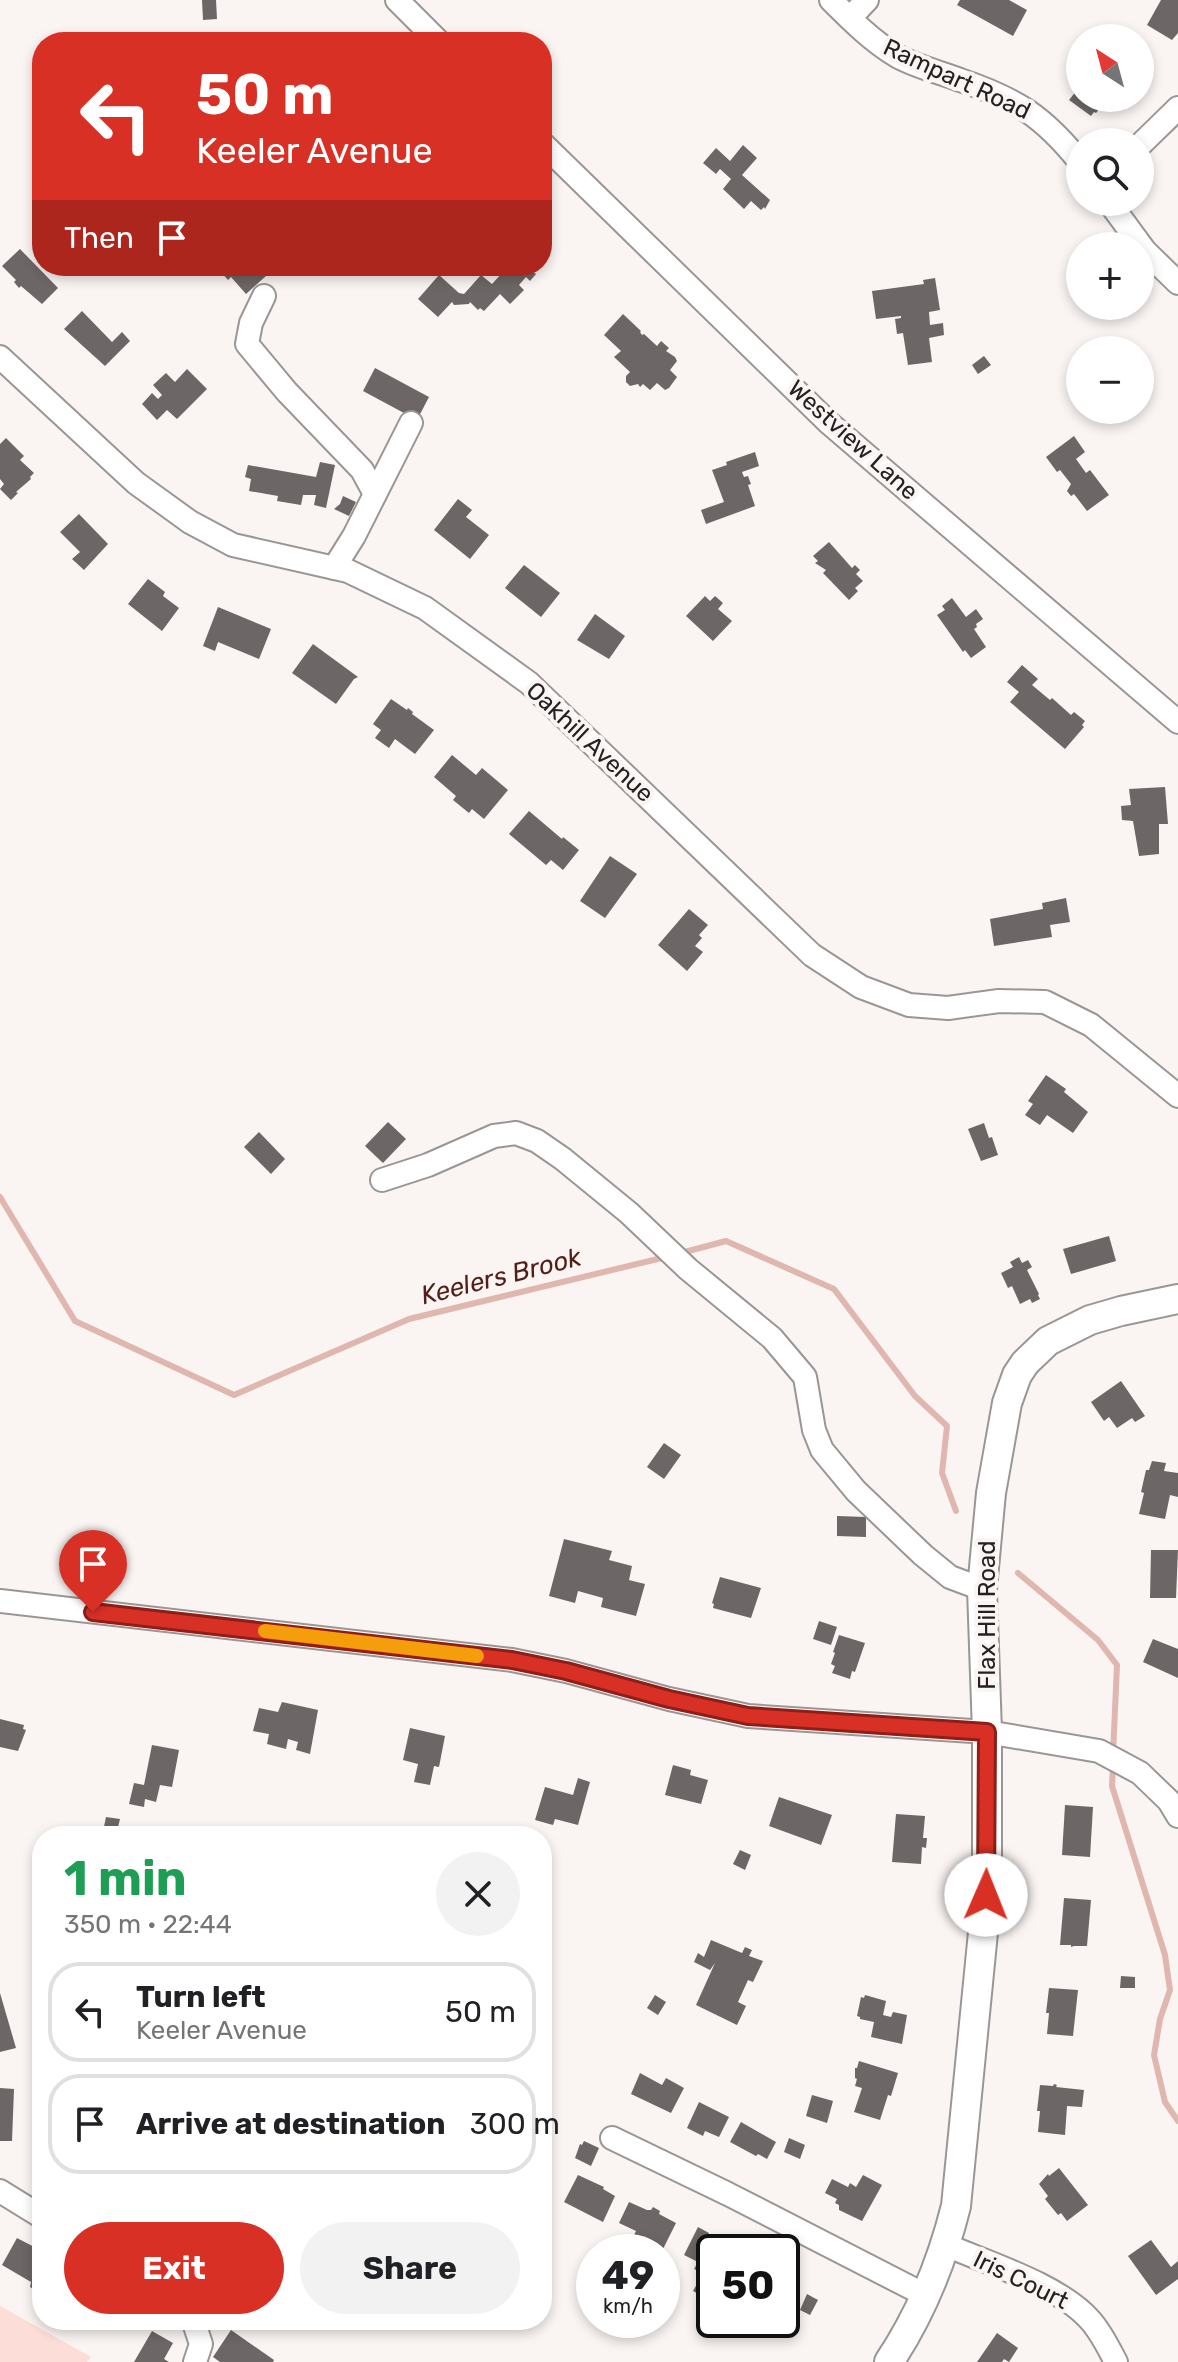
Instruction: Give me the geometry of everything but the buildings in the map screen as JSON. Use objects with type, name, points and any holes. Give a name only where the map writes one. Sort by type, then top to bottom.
[{"type":"main road","name":"Flax Hill Road","points":[[889,2362],[927,2296],[946,2245],[956,2206],[987,1892],[987,1732],[982,1589],[991,1493],[1007,1403],[1017,1375],[1048,1341],[1090,1320],[1178,1299]]},
{"type":"street","points":[[397,0],[429,32]]},
{"type":"street","name":"Rampart Road","points":[[831,0],[896,55],[1023,107],[1049,127],[1066,146]]},
{"type":"street","points":[[850,18],[867,0]]},
{"type":"street","points":[[1154,131],[1178,108]]},
{"type":"street","name":"Westview Lane","points":[[552,153],[829,423],[1178,722]]},
{"type":"street","points":[[1119,216],[1145,251],[1178,283]]},
{"type":"street","points":[[264,296],[251,323],[247,344],[287,392],[362,470],[375,494]]},
{"type":"street","name":"Oakhill Avenue","points":[[0,357],[136,483],[190,522],[233,545],[348,571],[425,608],[529,683],[812,955],[861,987],[909,1005],[948,1008],[999,1001],[1045,1002],[1091,1025],[1178,1096]]},
{"type":"street","points":[[334,568],[354,536],[411,423]]},
{"type":"street","points":[[382,1180],[428,1165],[494,1136],[516,1133],[537,1141],[563,1159],[772,1338],[805,1377],[814,1430],[822,1450],[856,1491],[950,1577],[982,1589]]},
{"type":"street","points":[[0,1601],[512,1660],[748,1716],[987,1732],[1099,1751],[1140,1773],[1169,1801],[1178,1816]]},
{"type":"street","points":[[612,2138],[927,2296]]},
{"type":"street","points":[[0,2191],[32,2211]]},
{"type":"street","name":"Iris Court","points":[[946,2245],[1056,2292],[1089,2319],[1116,2362]]},
{"type":"street","points":[[195,2362],[201,2344],[198,2330]]},
{"type":"shaded area","points":[[0,2306],[32,2324],[32,2330],[43,2330],[91,2357],[87,2362],[0,2362]]},
{"type":"waterway","name":"Keelers Brook","points":[[0,1197],[75,1321],[234,1395],[409,1319],[666,1257]]},
{"type":"waterway","name":"Keelers Brook","points":[[681,1253],[726,1241],[834,1289],[915,1396],[947,1426],[942,1473],[956,1511]]},
{"type":"waterway","name":"Keelers Brook","points":[[1018,1573],[1098,1640],[1117,1665],[1113,1754]]},
{"type":"waterway","name":"Keelers Brook","points":[[1113,1765],[1112,1786],[1165,1955],[1170,1990],[1160,2019],[1154,2055],[1165,2102],[1178,2121]]},
{"type":"slow traffic","points":[[265,1631],[477,1656]]},
{"type":"route","points":[[93,1612],[512,1660],[748,1716],[987,1732],[986,1895]]}]
